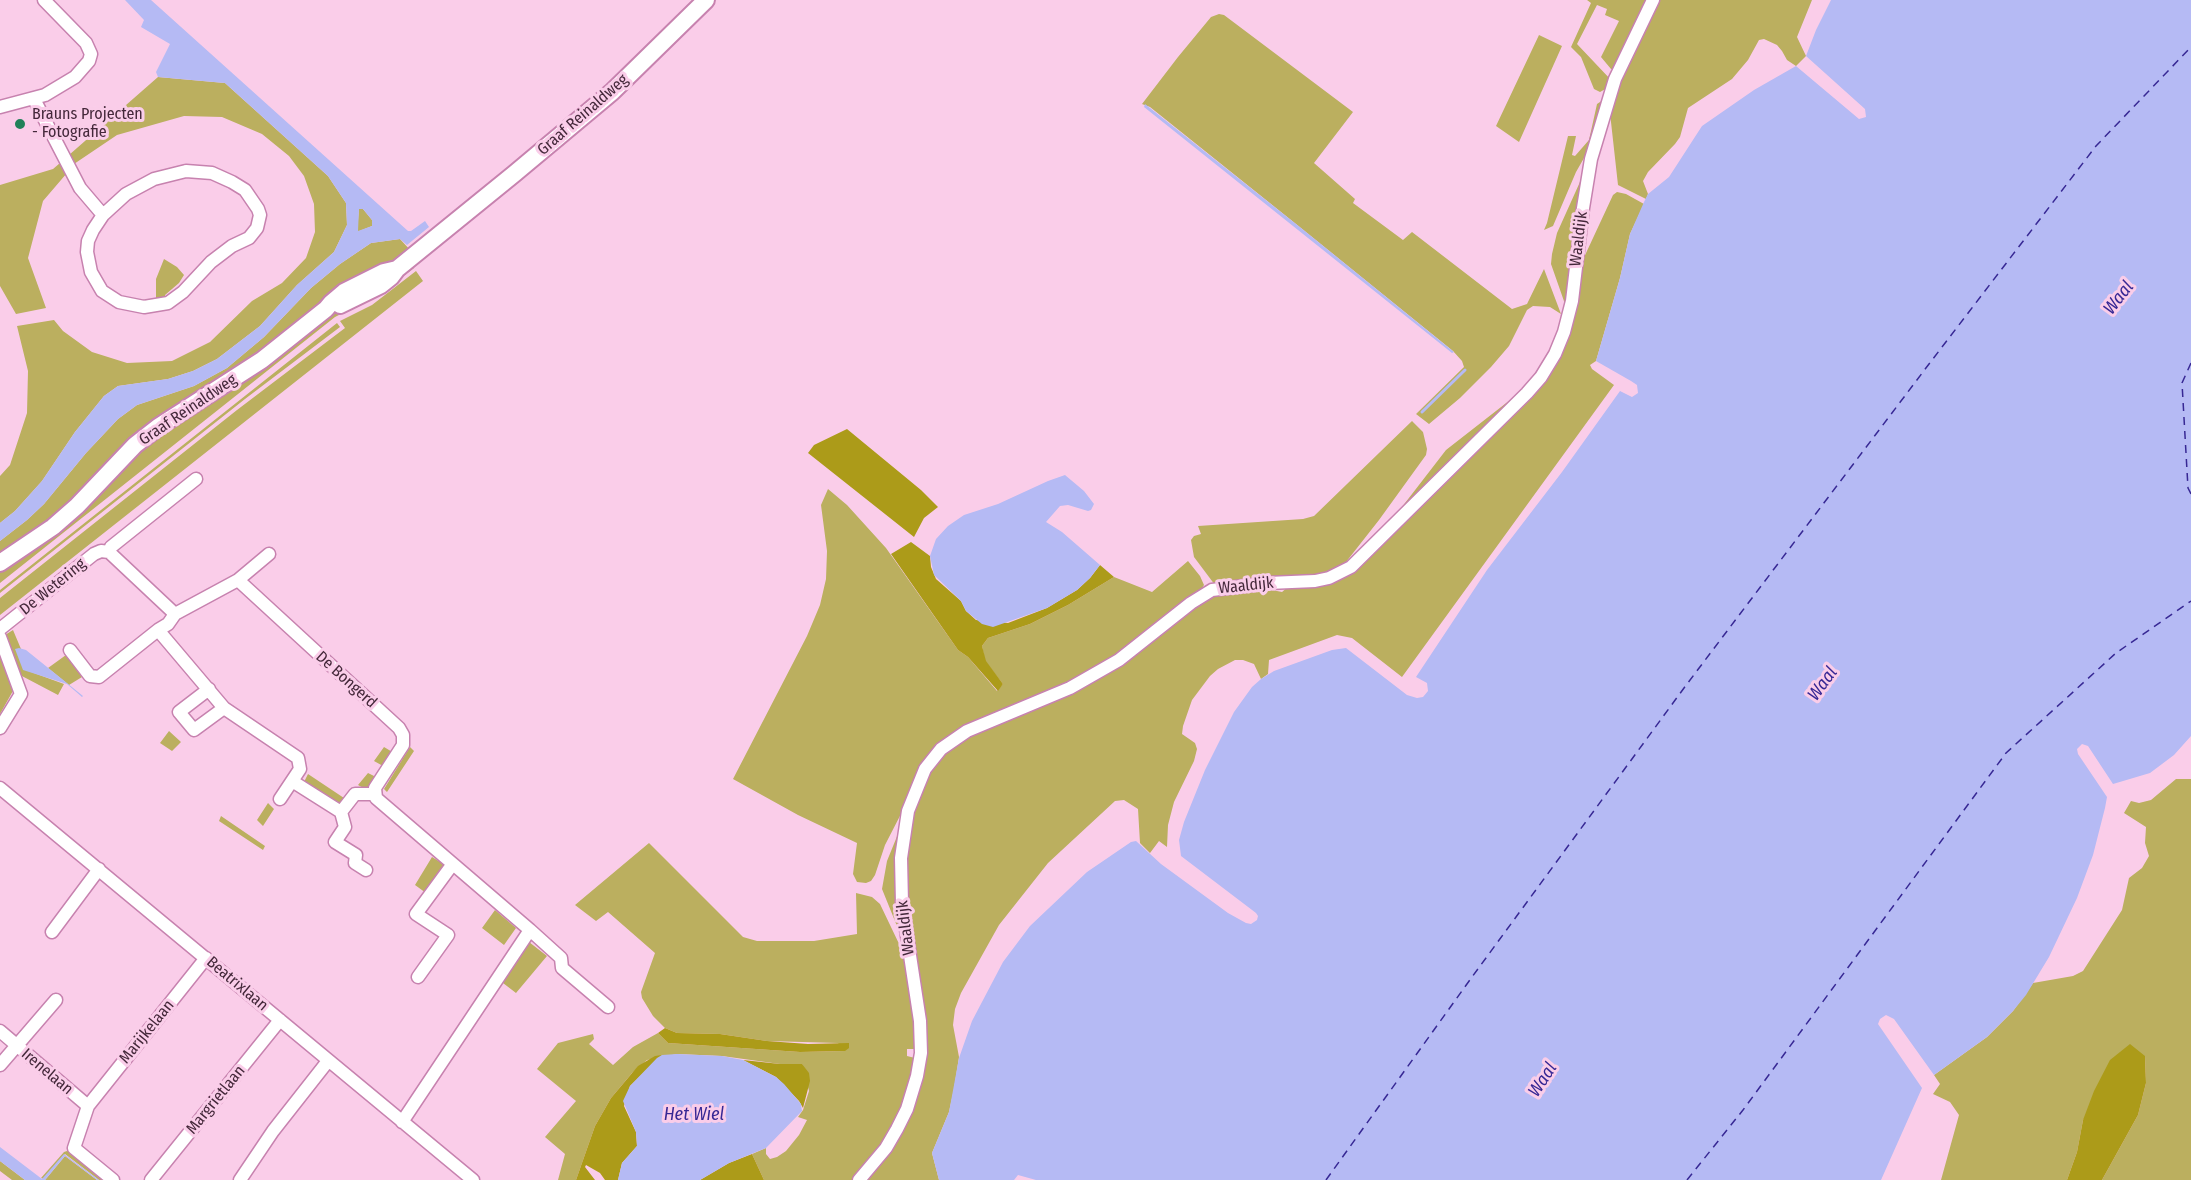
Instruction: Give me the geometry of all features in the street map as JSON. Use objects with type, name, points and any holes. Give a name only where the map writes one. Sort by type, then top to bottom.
[{"type":"main road","name":"Graaf Reinaldweg","points":[[0,563],[53,527],[77,506],[135,445],[158,427],[245,372],[326,309],[338,306],[381,285],[397,269],[612,92],[706,0]]},
{"type":"street","points":[[0,107],[34,99],[75,77],[85,67],[92,54],[86,43],[44,0]]},
{"type":"street","name":"Waaldijk","points":[[859,1180],[886,1148],[897,1129],[907,1109],[917,1076],[921,1053],[920,1021],[902,903],[901,858],[908,811],[919,782],[933,758],[950,742],[967,731],[1070,688],[1096,674],[1119,660],[1191,603],[1212,590],[1268,583],[1315,581],[1341,573],[1365,555],[1520,400],[1541,377],[1555,354],[1564,332],[1572,301],[1591,159],[1616,79],[1653,0]]},
{"type":"street","points":[[34,99],[80,188],[103,215]]},
{"type":"street","points":[[193,171],[222,177],[240,187],[253,200],[260,215],[254,234],[232,246],[211,262],[176,298],[168,303],[144,307],[128,305],[113,298],[102,291],[94,279],[87,257],[88,246],[91,235],[103,215],[126,194],[145,184],[163,176],[193,171]]},
{"type":"street","name":"De Wetering","points":[[0,629],[94,554],[101,551],[109,552],[111,547],[196,479]]},
{"type":"street","points":[[109,552],[175,614]]},
{"type":"street","points":[[70,650],[90,675],[99,677],[168,624],[175,614],[238,580],[268,554]]},
{"type":"street","name":"De Bongerd","points":[[238,580],[399,728],[403,739],[401,751],[378,783],[374,794]]},
{"type":"street","points":[[158,630],[224,708],[298,758],[300,770],[280,799]]},
{"type":"street","points":[[0,637],[21,694],[0,728]]},
{"type":"street","points":[[209,689],[179,712],[194,730],[224,708]]},
{"type":"street","points":[[292,781],[341,812],[345,827],[335,842],[356,855],[355,863],[366,870]]},
{"type":"street","name":"Beatrixlaan","points":[[1,792],[99,869],[473,1180]]},
{"type":"street","points":[[341,812],[355,794],[374,794],[380,802],[452,865],[553,949],[561,958],[562,968],[608,1007]]},
{"type":"street","points":[[418,977],[448,935],[416,914],[452,865]]},
{"type":"street","points":[[52,932],[99,869]]},
{"type":"street","points":[[402,1122],[530,930]]},
{"type":"street","name":"Marijkelaan","points":[[88,1106],[207,958]]},
{"type":"street","name":"Irenelaan","points":[[0,1065],[56,1000]]},
{"type":"street","name":"Margrietlaan","points":[[151,1180],[280,1020]]},
{"type":"street","name":"Irenelaan","points":[[0,1031],[88,1106],[74,1148],[113,1180]]},
{"type":"street","points":[[240,1180],[273,1131],[328,1061]]},
{"type":"shaded area","points":[[1587,0],[1648,0],[1614,69],[1611,69],[1601,57],[1619,21],[1605,15],[1607,9],[1597,5],[1577,44],[1612,81],[1609,87],[1600,92],[1594,89],[1581,57],[1571,47],[1591,3]]},
{"type":"shaded area","points":[[1658,0],[1812,0],[1797,37],[1806,56],[1796,66],[1787,60],[1777,45],[1764,39],[1759,40],[1748,60],[1732,79],[1688,108],[1680,137],[1648,172],[1643,181],[1648,194],[1646,199],[1618,185],[1610,113],[1621,76]]},
{"type":"shaded area","points":[[1224,15],[1353,112],[1314,163],[1355,199],[1353,203],[1403,240],[1412,232],[1512,309],[1527,304],[1544,269],[1561,314],[1550,307],[1533,306],[1527,310],[1509,346],[1491,367],[1460,398],[1429,424],[1416,414],[1464,367],[1462,361],[1453,351],[1301,228],[1150,107],[1142,104],[1211,17]]},
{"type":"shaded area","points":[[1539,35],[1562,46],[1519,142],[1496,126]]},
{"type":"shaded area","points":[[158,77],[225,83],[328,176],[346,203],[347,225],[334,252],[297,285],[260,326],[217,359],[193,371],[168,379],[118,386],[104,396],[75,432],[42,481],[15,511],[0,523],[0,476],[10,465],[27,413],[28,371],[17,326],[54,320],[63,331],[92,352],[127,363],[172,361],[210,342],[252,301],[282,283],[306,258],[315,232],[314,204],[304,176],[289,156],[262,134],[222,117],[184,116],[117,135],[74,164],[69,155]]},
{"type":"shaded area","points":[[1603,100],[1592,144],[1576,172],[1553,226],[1544,230],[1568,136],[1576,136],[1572,155],[1575,156],[1589,140],[1597,104]]},
{"type":"shaded area","points":[[60,163],[67,173],[43,201],[28,258],[46,308],[16,314],[0,286],[0,185],[53,169]]},
{"type":"shaded area","points":[[1584,173],[1568,301],[1565,304],[1551,264],[1552,254],[1557,233]]},
{"type":"shaded area","points":[[1617,192],[1626,194],[1644,204],[1630,234],[1596,361],[1590,365],[1614,385],[1402,677],[1352,638],[1337,635],[1269,660],[1268,674],[1261,679],[1254,664],[1243,660],[1235,660],[1210,676],[1192,700],[1183,726],[1182,734],[1195,743],[1197,749],[1194,761],[1174,802],[1168,825],[1167,847],[1159,841],[1150,853],[1140,843],[1138,809],[1124,800],[1115,801],[1048,863],[999,925],[961,993],[955,1009],[953,1025],[959,1057],[954,1089],[949,1112],[932,1153],[939,1180],[864,1180],[922,1070],[905,888],[907,830],[926,774],[954,743],[1072,691],[1195,604],[1212,595],[1267,589],[1282,592],[1289,586],[1331,581],[1548,372],[1580,266],[1613,195]]},
{"type":"shaded area","points":[[359,209],[363,209],[372,220],[372,226],[357,232]]},
{"type":"shaded area","points":[[400,239],[411,251],[395,263],[357,280],[68,507],[0,557],[0,541],[44,504],[86,453],[118,419],[137,405],[194,386],[227,368],[264,337],[311,288],[340,264],[371,243]]},
{"type":"shaded area","points":[[164,259],[177,267],[184,275],[179,283],[165,295],[165,299],[156,301],[156,279]]},
{"type":"shaded area","points":[[411,264],[414,268],[380,294],[335,317],[0,583],[0,569],[143,445],[327,316]]},
{"type":"shaded area","points":[[416,271],[423,281],[0,615],[0,598],[237,410],[345,328],[340,321],[372,305]]},
{"type":"shaded area","points":[[337,323],[340,327],[245,399],[0,593],[0,590]]},
{"type":"shaded area","points":[[1519,393],[1395,516],[1446,450]]},
{"type":"shaded area","points":[[1412,421],[1423,432],[1426,455],[1346,565],[1328,574],[1215,585],[1194,557],[1191,540],[1194,536],[1201,534],[1198,526],[1303,519],[1314,516]]},
{"type":"shaded area","points":[[847,429],[921,490],[938,507],[924,518],[914,537],[808,453],[814,445]]},
{"type":"shaded area","points":[[828,489],[847,505],[886,548],[958,650],[968,657],[997,691],[1003,684],[985,661],[982,646],[988,638],[1030,624],[1068,605],[1114,577],[1152,592],[1188,561],[1204,585],[1200,591],[1151,631],[1089,674],[959,731],[903,810],[885,845],[875,875],[871,881],[866,883],[857,882],[853,874],[857,843],[798,815],[733,779],[807,636],[820,605],[826,579],[827,551],[821,505]]},
{"type":"shaded area","points":[[911,542],[930,556],[931,567],[936,579],[961,601],[966,611],[976,620],[1008,623],[1047,608],[1077,590],[1100,565],[1114,577],[1068,605],[1030,624],[988,638],[982,646],[986,661],[1003,684],[998,691],[968,657],[958,650],[891,554]]},
{"type":"shaded area","points":[[13,630],[21,649],[23,669],[64,684],[58,695],[20,675],[5,635]]},
{"type":"shaded area","points":[[0,655],[14,689],[0,714]]},
{"type":"shaded area","points":[[66,655],[82,677],[69,685],[48,668]]},
{"type":"shaded area","points":[[169,731],[181,742],[172,751],[160,743]]},
{"type":"shaded area","points":[[384,747],[394,753],[383,766],[374,761]]},
{"type":"shaded area","points":[[410,747],[414,751],[387,792],[384,789]]},
{"type":"shaded area","points":[[368,773],[378,778],[369,791],[358,785]]},
{"type":"shaded area","points":[[308,774],[344,798],[341,804],[304,782]]},
{"type":"shaded area","points":[[2176,779],[2191,779],[2191,1180],[2102,1180],[2138,1115],[2146,1083],[2145,1056],[2083,1120],[2077,1152],[2067,1180],[1941,1180],[1959,1115],[1950,1102],[1933,1094],[1940,1084],[1934,1075],[1987,1037],[2013,1011],[2033,983],[2073,976],[2083,971],[2122,910],[2129,878],[2142,868],[2149,856],[2145,843],[2146,827],[2124,813],[2131,801],[2139,803],[2151,800]]},
{"type":"shaded area","points":[[268,803],[274,809],[263,826],[257,820]]},
{"type":"shaded area","points":[[221,816],[265,846],[263,850],[219,821]]},
{"type":"shaded area","points":[[900,829],[901,936],[882,889],[887,861]]},
{"type":"shaded area","points":[[649,843],[743,937],[757,941],[814,941],[857,934],[856,893],[872,897],[880,904],[901,948],[909,972],[917,1049],[907,1049],[907,1056],[916,1060],[905,1100],[881,1147],[854,1180],[764,1180],[752,1154],[766,1148],[766,1154],[770,1159],[777,1157],[786,1151],[799,1135],[807,1120],[798,1117],[803,1110],[809,1091],[802,1064],[677,1054],[647,1060],[632,1073],[611,1098],[595,1126],[576,1180],[558,1180],[565,1154],[545,1137],[576,1101],[537,1069],[558,1043],[593,1034],[594,1039],[589,1044],[613,1065],[633,1047],[658,1033],[668,1043],[800,1052],[845,1051],[838,1043],[767,1041],[720,1034],[677,1033],[665,1028],[653,1016],[641,992],[655,953],[608,912],[596,921],[575,905]]},
{"type":"shaded area","points":[[432,857],[445,865],[426,893],[415,885]]},
{"type":"shaded area","points":[[495,910],[516,928],[504,945],[482,928]]},
{"type":"shaded area","points":[[529,942],[547,956],[516,993],[503,983]]},
{"type":"shaded area","points":[[665,1028],[677,1033],[720,1034],[767,1041],[808,1044],[849,1043],[849,1048],[845,1051],[800,1052],[668,1043],[658,1033]]},
{"type":"shaded area","points":[[2130,1044],[2145,1056],[2146,1083],[2138,1115],[2102,1180],[2067,1180],[2077,1152],[2083,1120],[2094,1091],[2110,1060]]},
{"type":"shaded area","points":[[662,1055],[630,1086],[624,1106],[636,1132],[637,1146],[622,1163],[618,1180],[605,1180],[600,1173],[586,1165],[585,1167],[595,1180],[576,1180],[595,1126],[611,1098],[638,1066],[655,1056]]},
{"type":"shaded area","points":[[743,1060],[802,1064],[809,1073],[810,1081],[803,1108],[776,1077]]},
{"type":"shaded area","points":[[67,1151],[107,1180],[99,1180],[65,1154],[44,1179],[41,1178]]},
{"type":"shaded area","points":[[752,1154],[764,1180],[700,1180],[729,1163]]},
{"type":"shaded area","points":[[65,1156],[97,1180],[45,1180]]},
{"type":"shaded area","points":[[0,1161],[25,1180],[12,1180],[0,1171]]},
{"type":"water","points":[[125,0],[151,0],[408,231],[425,221],[429,227],[407,245],[400,239],[371,243],[340,264],[311,288],[264,337],[227,368],[194,386],[137,405],[118,419],[86,453],[44,504],[0,541],[0,523],[15,511],[42,481],[75,432],[104,396],[118,386],[168,379],[193,371],[217,359],[260,326],[297,285],[334,252],[347,225],[346,203],[328,176],[225,83],[158,77],[156,72],[170,44],[141,27],[144,20]],"holes":[[[359,209],[363,209],[372,220],[372,226],[358,231]]]},
{"type":"water","name":"Waal","points":[[1831,0],[2191,0],[2191,736],[2174,755],[2150,773],[2113,784],[2088,746],[2082,744],[2077,749],[2078,754],[2107,797],[2105,808],[2093,855],[2077,898],[2049,957],[2026,995],[1987,1037],[1934,1075],[1894,1019],[1886,1015],[1880,1019],[1878,1024],[1922,1088],[1881,1180],[1036,1180],[1018,1175],[1014,1180],[939,1180],[932,1153],[949,1112],[959,1058],[972,1021],[1003,962],[1030,926],[1087,872],[1131,842],[1136,841],[1161,864],[1228,913],[1246,923],[1251,924],[1257,920],[1256,913],[1181,856],[1179,840],[1205,770],[1234,712],[1252,687],[1274,671],[1332,650],[1346,648],[1407,695],[1423,697],[1428,691],[1427,683],[1416,677],[1487,570],[1620,391],[1632,397],[1638,393],[1637,385],[1596,361],[1630,234],[1644,202],[1648,194],[1669,177],[1702,126],[1754,90],[1796,66],[1859,119],[1866,117],[1865,109],[1806,56]]},
{"type":"water","points":[[1145,104],[1454,352],[1452,353],[1144,107]]},
{"type":"water","points":[[1065,475],[1084,491],[1094,504],[1088,511],[1068,505],[1060,506],[1046,522],[1062,532],[1100,565],[1077,590],[1047,608],[993,627],[982,624],[966,611],[961,601],[934,575],[930,556],[936,539],[948,526],[964,515],[998,504]]},
{"type":"water","points":[[15,649],[26,650],[83,696],[67,684],[23,670]]},
{"type":"water","name":"Het Wiel","points":[[662,1055],[722,1056],[743,1060],[776,1077],[801,1104],[802,1111],[766,1148],[729,1163],[700,1180],[618,1180],[622,1163],[637,1146],[636,1132],[623,1101],[630,1086],[657,1058]]},
{"type":"water","points":[[0,1147],[42,1179],[64,1154],[99,1180],[65,1156],[45,1180],[25,1180],[0,1161]]},
{"type":"waterway","points":[[1422,412],[1465,370]]},
{"type":"ferry route","points":[[1326,1180],[1684,688],[1929,364],[2096,146],[2191,47]]},
{"type":"ferry route","points":[[2191,363],[2182,383],[2188,488],[2191,494]]},
{"type":"ferry route","points":[[1687,1180],[1743,1110],[2006,753],[2116,653],[2191,601]]},
{"type":"place","name":"Brauns Projecten - Fotografie","points":[[20,124]]}]
